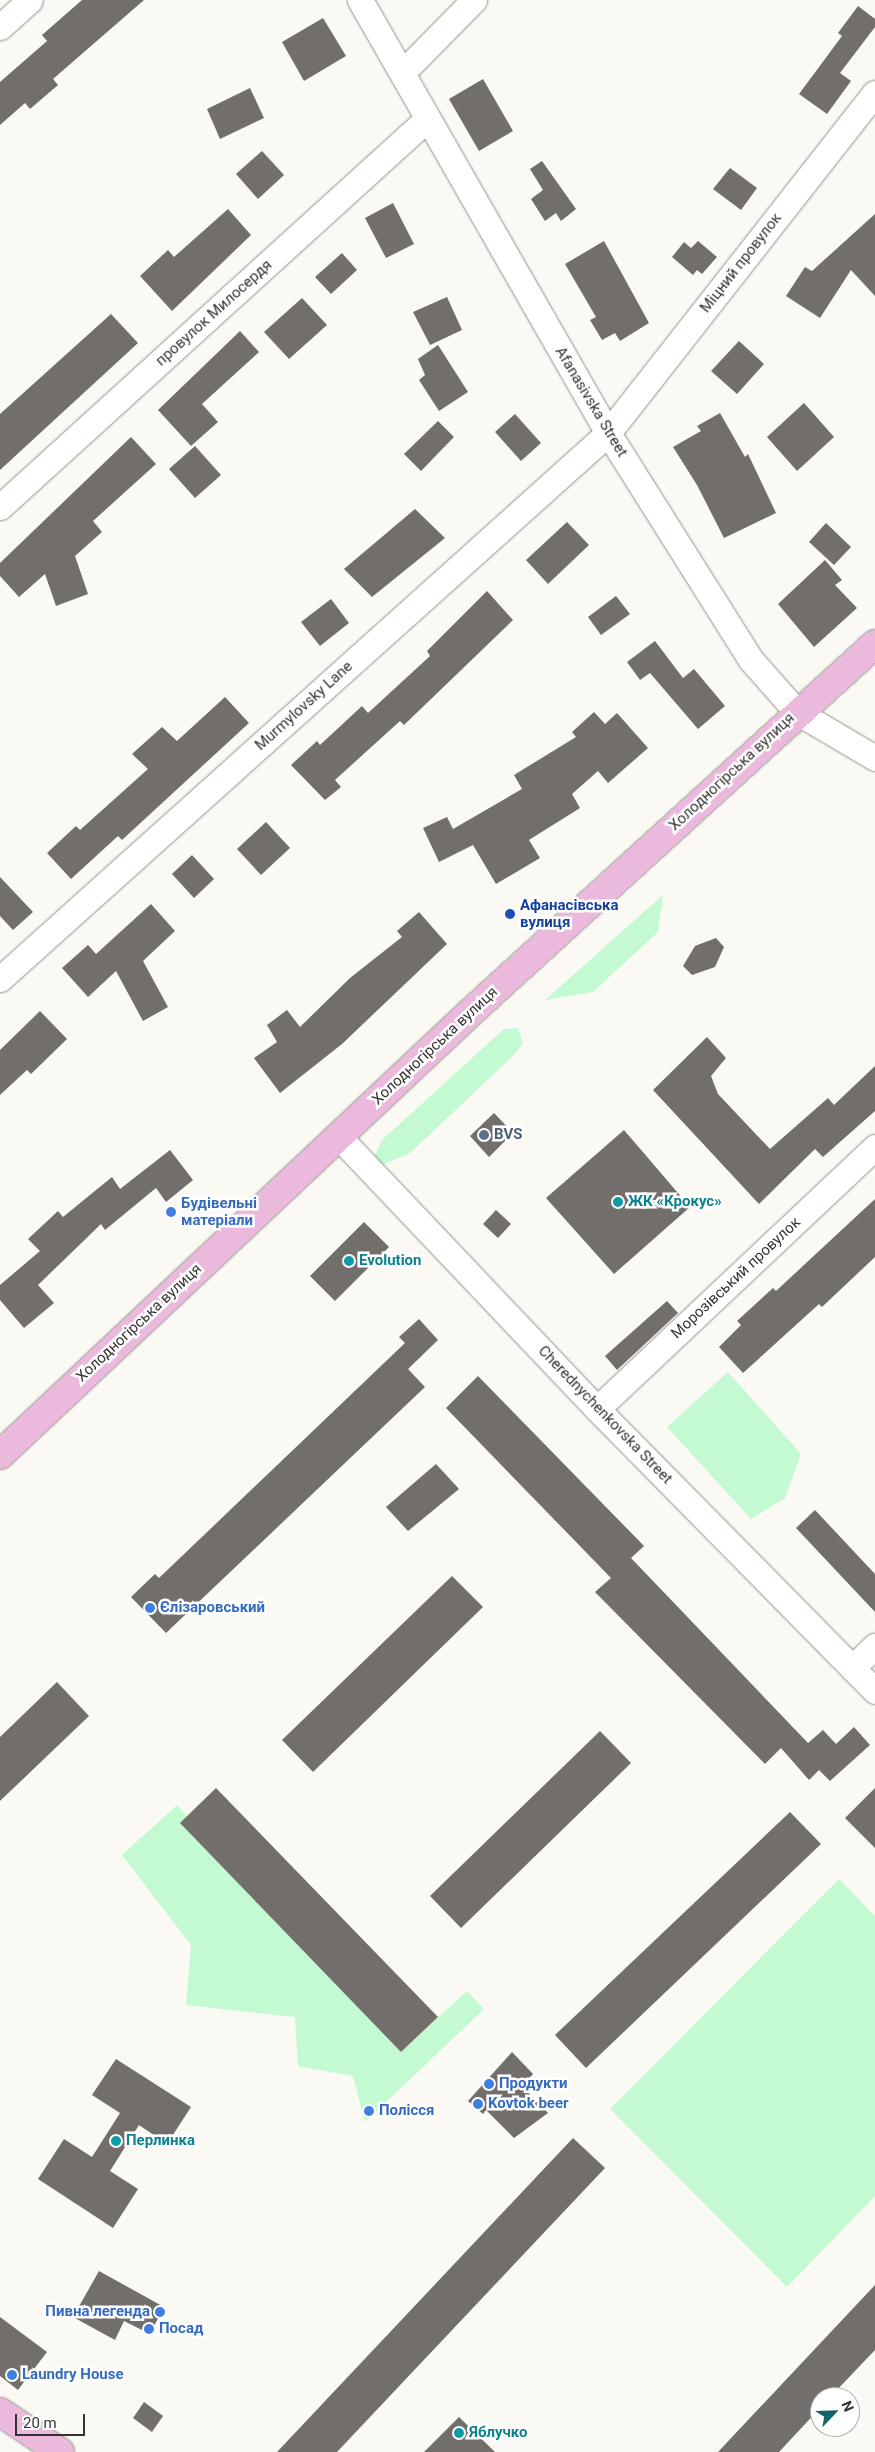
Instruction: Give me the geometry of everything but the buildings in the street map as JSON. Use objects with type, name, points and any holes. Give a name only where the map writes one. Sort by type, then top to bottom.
[{"type":"main road","name":"Холодногірська вулиця","points":[[0,1455],[338,1136],[797,712],[875,644]]},
{"type":"main road","points":[[0,2412],[60,2452]]},
{"type":"street","points":[[0,27],[30,0]]},
{"type":"street","name":"Afanasivska Street","points":[[360,0],[403,72],[427,120],[608,433],[751,660],[797,712],[875,758]]},
{"type":"street","points":[[403,72],[474,0]]},
{"type":"street","name":"Міцний провулок","points":[[608,433],[875,93]]},
{"type":"street","name":"провулок Милосердя","points":[[0,506],[427,120]]},
{"type":"street","name":"Murmylovsky Lane","points":[[0,979],[608,433]]},
{"type":"street","name":"Cherednychenkovska Street","points":[[338,1136],[597,1409],[875,1691]]},
{"type":"street","name":"Морозівський провулок","points":[[597,1409],[875,1147]]},
{"type":"street","points":[[852,1668],[875,1646]]},
{"type":"green space","points":[[663,895],[658,932],[593,992],[545,1000]]},
{"type":"green space","points":[[518,1028],[523,1043],[514,1055],[410,1153],[384,1164],[373,1159],[382,1140],[504,1029]]},
{"type":"green space","points":[[728,1372],[801,1454],[785,1498],[751,1519],[667,1427]]},
{"type":"green space","points":[[177,1805],[401,2052],[467,1991],[484,2009],[365,2122],[353,2076],[298,2066],[295,2017],[186,2005],[191,1945],[122,1855]]},
{"type":"green space","points":[[839,1879],[875,1916],[875,2196],[787,2287],[610,2109]]},
{"type":"place","name":"Афанасівська вулиця","points":[[510,914]]},
{"type":"place","name":"BVS","points":[[484,1135]]},
{"type":"place","name":"ЖК «Крокус»","points":[[618,1202]]},
{"type":"place","name":"Будівельні матеріали","points":[[171,1212]]},
{"type":"place","name":"Evolution","points":[[349,1261]]},
{"type":"place","name":"Єлізаровський","points":[[150,1608]]},
{"type":"place","name":"Продукти","points":[[489,2084]]},
{"type":"place","name":"Kovtok beer","points":[[478,2104]]},
{"type":"place","name":"Полісся","points":[[369,2111]]},
{"type":"place","name":"Перлинка","points":[[116,2141]]},
{"type":"place","name":"Пивна легенда","points":[[160,2312]]},
{"type":"place","name":"Посад","points":[[149,2329]]},
{"type":"place","name":"Laundry House","points":[[12,2375]]},
{"type":"place","name":"Яблучко","points":[[459,2433]]}]
